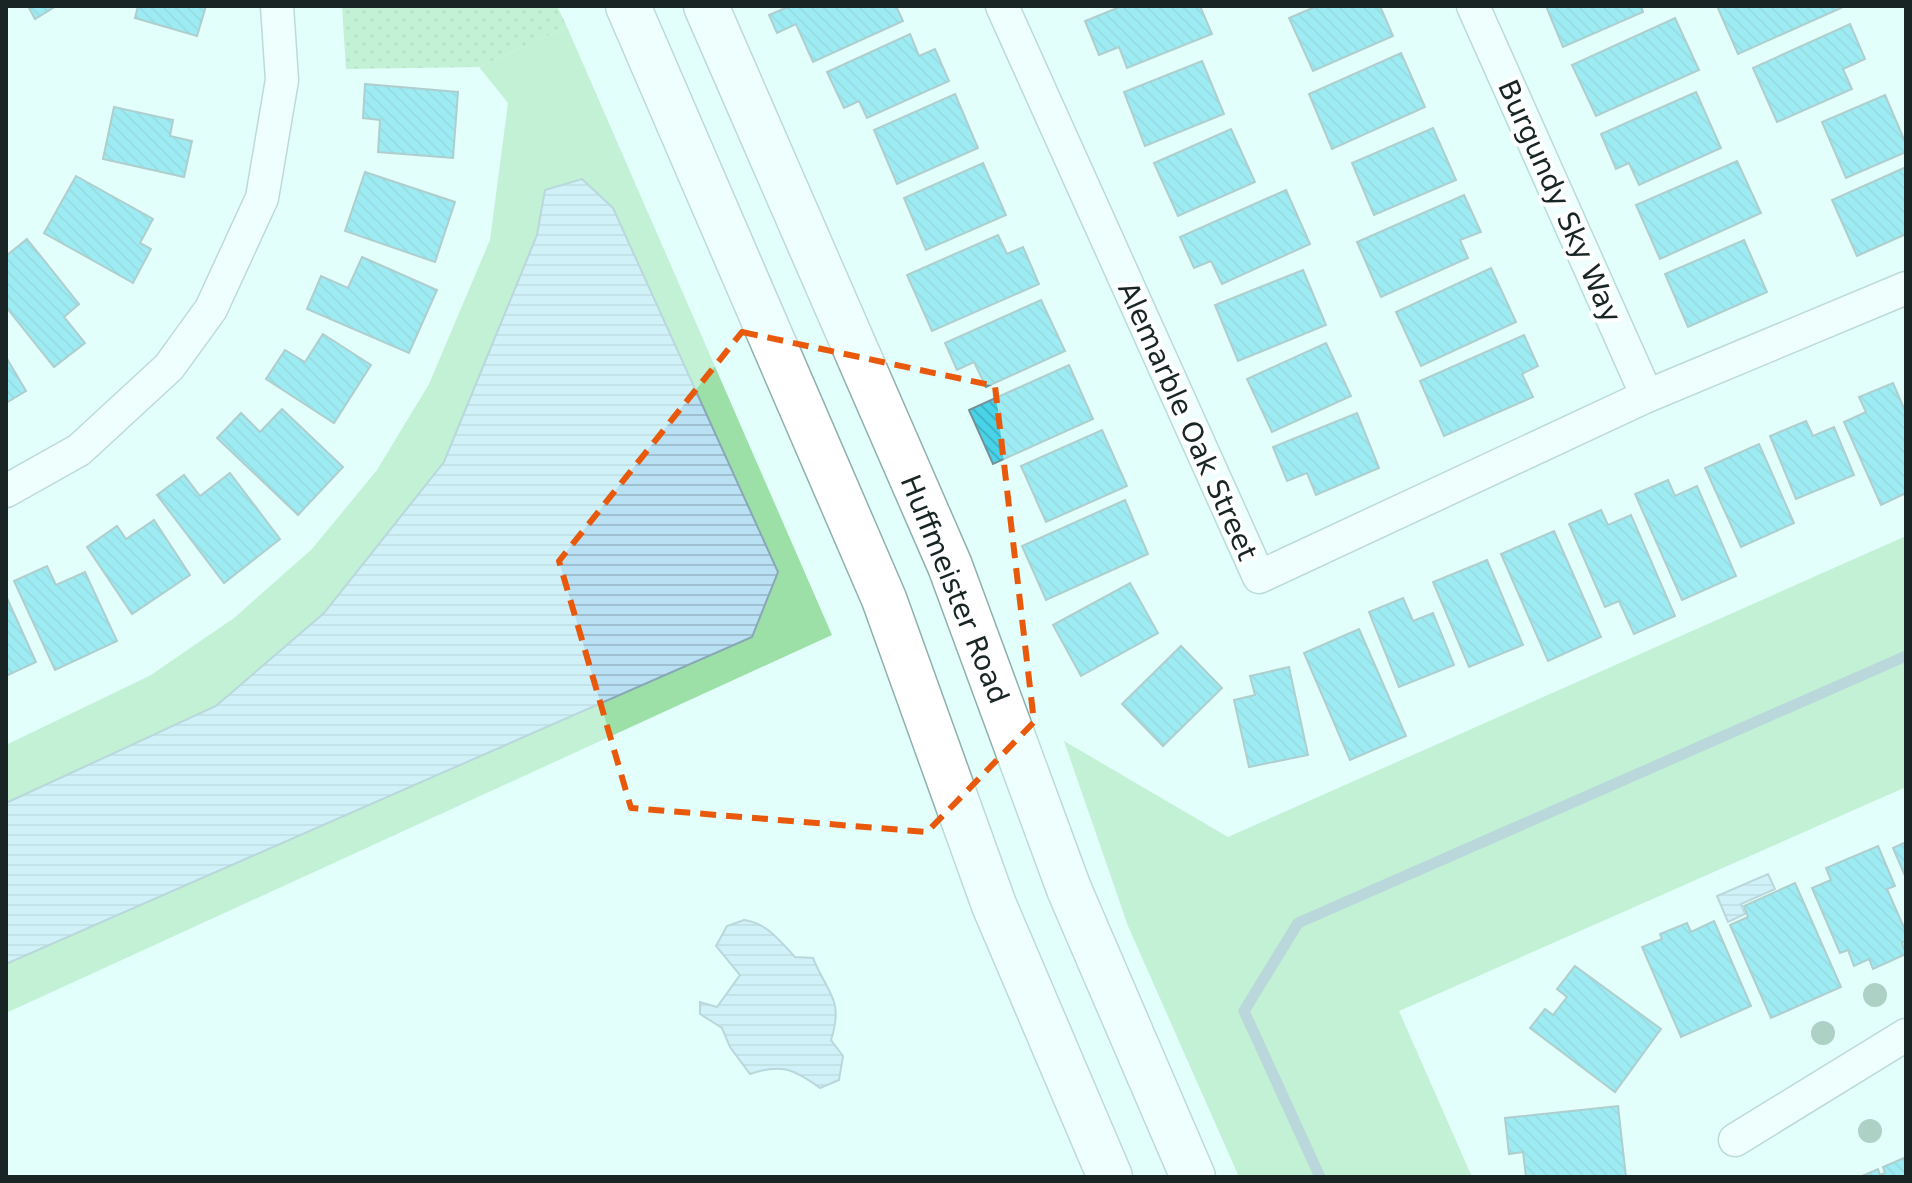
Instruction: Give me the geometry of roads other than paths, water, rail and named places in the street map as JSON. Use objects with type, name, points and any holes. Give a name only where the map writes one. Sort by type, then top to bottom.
[{"type":"main road","points":[[628,6],[884,599],[994,905],[1110,1177]]},
{"type":"main road","name":"Huffmeister Road","points":[[706,6],[950,566],[1069,889],[1193,1177]]},
{"type":"street","points":[[6,491],[79,450],[169,367],[211,309],[262,198],[282,80],[277,6]]},
{"type":"street","name":"Alemarble Oak Street","points":[[1002,6],[1259,577],[1647,396]]},
{"type":"street","name":"Burgundy Sky Way","points":[[1473,6],[1647,396]]},
{"type":"street","points":[[1647,396],[1906,288]]},
{"type":"street","points":[[1735,1140],[1906,1035]]},
{"type":"water","points":[[582,179],[613,208],[778,572],[752,637],[6,964],[6,803],[216,706],[324,613],[444,462],[537,235],[545,190]]},
{"type":"water","points":[[1768,874],[1775,889],[1741,904],[1745,914],[1728,922],[1717,896]]},
{"type":"water","points":[[744,920],[766,929],[795,957],[813,958],[835,1006],[831,1040],[843,1056],[839,1080],[820,1088],[787,1070],[770,1069],[750,1074],[730,1047],[722,1028],[700,1014],[700,1002],[717,1007],[740,975],[716,946],[727,926]]},
{"type":"waterway","points":[[1320,1177],[1244,1011],[1298,923],[1906,656]]}]
